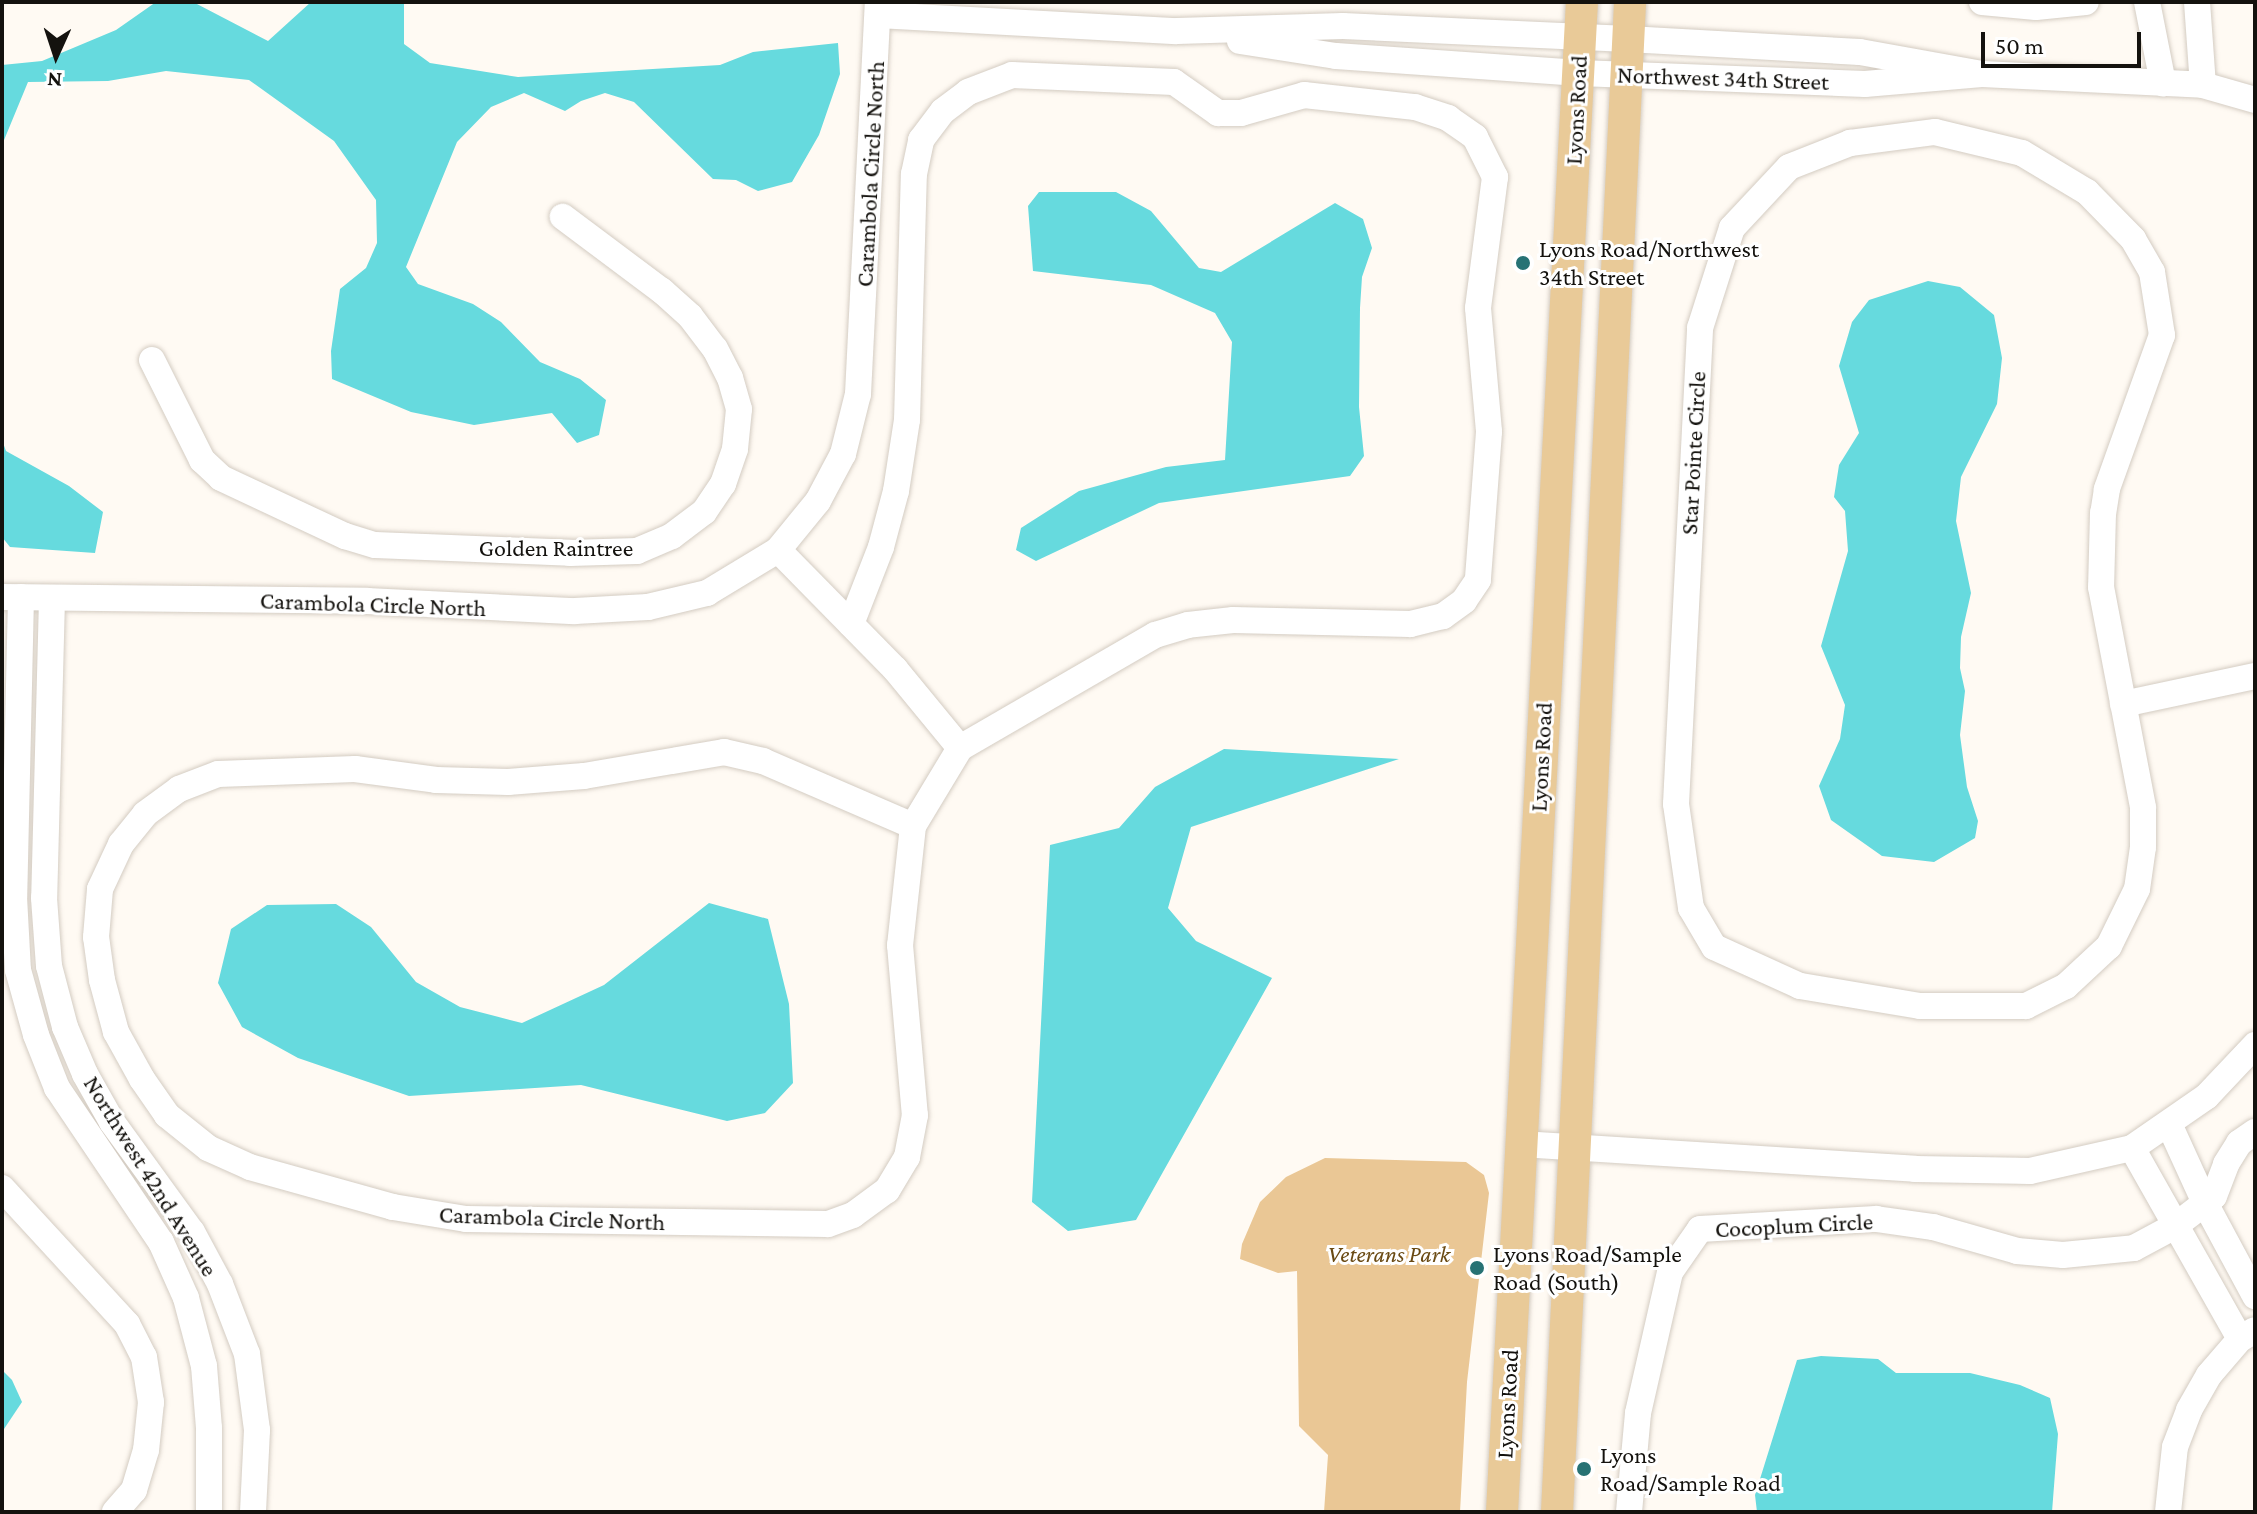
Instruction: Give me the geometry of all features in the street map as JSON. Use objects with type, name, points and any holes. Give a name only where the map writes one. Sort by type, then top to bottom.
[{"type":"main road","name":"Lyons Road","points":[[1502,1512],[1582,2]]},
{"type":"main road","name":"Lyons Road","points":[[1557,1512],[1630,2]]},
{"type":"street","points":[[1982,2],[2036,7],[2086,2]]},
{"type":"street","points":[[2147,2],[2163,83]]},
{"type":"street","points":[[2197,2],[2203,85]]},
{"type":"street","name":"Northwest 34th Street","points":[[878,9],[1177,31],[1336,56],[1579,73],[1865,84],[1982,74]]},
{"type":"street","name":"Carambola Circle North","points":[[11,597],[367,601],[575,611],[633,608],[707,593],[778,550],[818,501],[843,454],[858,394],[878,9]]},
{"type":"street","name":"Northwest 34th Street","points":[[1177,31],[1343,26],[1860,52],[1982,74],[2203,85],[2255,100]]},
{"type":"street","points":[[778,550],[895,669],[960,748],[1155,635],[1188,625],[1233,620],[1410,624],[1443,616],[1464,601],[1478,580],[1488,447],[1478,308],[1495,177],[1475,137],[1448,118],[1415,107],[1304,95],[1241,113],[1218,113],[1174,82],[1012,75],[968,92],[943,111],[921,140],[914,174],[907,420],[896,491],[881,547],[851,624]]},
{"type":"street","name":"Star Pointe Circle","points":[[1935,132],[2022,153],[2087,192],[2133,239],[2152,272],[2162,335],[2107,489],[2103,513],[2101,587],[2123,704],[2143,808],[2143,847],[2137,889],[2109,946],[2066,986],[2026,1006],[1920,1006],[1800,986],[1714,947],[1691,908],[1676,804],[1700,328],[1732,228],[1789,167],[1850,143],[1935,132]]},
{"type":"street","name":"Golden Raintree","points":[[152,360],[202,460],[221,478],[345,536],[375,545],[570,553],[637,551],[672,536],[704,512],[723,484],[735,449],[739,409],[720,358],[690,316],[662,291],[563,217]]},
{"type":"street","name":"Northwest 42nd Avenue","points":[[11,597],[14,897],[18,970],[36,1035],[57,1088],[161,1242],[186,1298],[204,1366],[209,1428],[209,1512]]},
{"type":"street","name":"Northwest 42nd Avenue","points":[[52,599],[44,898],[49,966],[65,1027],[85,1074],[112,1122],[192,1232],[220,1284],[247,1354],[257,1430],[253,1512]]},
{"type":"street","points":[[2123,704],[2255,676]]},
{"type":"street","name":"Carambola Circle North","points":[[913,826],[763,761],[724,752],[584,776],[508,782],[436,780],[355,769],[218,774],[179,789],[145,814],[121,844],[100,889],[96,937],[102,980],[116,1032],[142,1079],[167,1115],[208,1148],[250,1167],[393,1207],[466,1219],[828,1224],[853,1215],[887,1190],[907,1157],[915,1115],[900,945],[913,826],[960,748]]},
{"type":"street","points":[[1521,1144],[1915,1169],[2030,1171],[2132,1148],[2207,1096],[2255,1045]]},
{"type":"street","points":[[2169,1124],[2205,1203],[2255,1296]]},
{"type":"street","name":"Cocoplum Circle","points":[[1629,1512],[1638,1413],[1670,1272],[1700,1229],[1876,1219],[1933,1227],[2017,1251],[2063,1255],[2134,1248],[2175,1226],[2214,1196],[2226,1164],[2239,1143],[2255,1132]]},
{"type":"street","points":[[2132,1148],[2175,1226],[2247,1335],[2209,1375],[2189,1410],[2175,1447],[2168,1512]]},
{"type":"street","points":[[2,1188],[127,1324],[144,1357],[151,1402],[146,1450],[134,1490],[115,1512]]},
{"type":"green space","name":"Veterans Park","points":[[1325,1158],[1466,1162],[1484,1175],[1489,1193],[1467,1382],[1460,1512],[1324,1512],[1328,1455],[1299,1426],[1297,1271],[1278,1273],[1240,1259],[1242,1244],[1260,1202],[1286,1177]]},
{"type":"water","points":[[156,2],[195,3],[268,41],[311,2],[404,2],[404,44],[430,63],[518,77],[720,65],[753,52],[838,43],[840,74],[819,135],[792,182],[758,191],[736,180],[713,179],[634,102],[605,93],[581,101],[565,111],[524,93],[491,107],[457,142],[406,267],[418,284],[473,304],[501,322],[540,362],[580,379],[606,400],[599,435],[577,443],[552,413],[474,425],[411,412],[332,379],[331,351],[340,289],[366,268],[377,243],[376,200],[334,141],[249,80],[166,71],[108,81],[28,82],[2,145],[2,65],[42,61],[116,30]]},
{"type":"water","points":[[1039,192],[1116,192],[1151,211],[1199,268],[1221,272],[1335,203],[1363,219],[1372,248],[1362,277],[1360,308],[1359,407],[1364,456],[1350,476],[1159,503],[1036,561],[1016,550],[1021,528],[1079,491],[1166,467],[1225,460],[1232,342],[1215,313],[1151,285],[1033,271],[1028,206]]},
{"type":"water","points":[[1928,281],[1960,287],[1994,315],[2002,358],[1997,404],[1961,477],[1956,521],[1971,593],[1961,637],[1960,668],[1965,691],[1960,735],[1967,787],[1978,821],[1975,838],[1934,862],[1882,856],[1831,820],[1819,786],[1840,739],[1845,705],[1821,646],[1848,551],[1845,511],[1834,497],[1839,465],[1859,433],[1839,366],[1852,322],[1869,300]]},
{"type":"water","points":[[2,440],[6,451],[69,486],[103,512],[95,553],[10,547],[2,537]]},
{"type":"water","points":[[1224,749],[1399,759],[1191,827],[1168,908],[1196,941],[1272,978],[1136,1220],[1068,1231],[1032,1202],[1050,845],[1119,828],[1155,787]]},
{"type":"water","points":[[709,903],[768,919],[789,1004],[793,1083],[765,1113],[727,1121],[581,1085],[409,1096],[298,1058],[242,1027],[218,983],[231,929],[267,905],[336,904],[371,927],[416,982],[460,1007],[522,1023],[604,985]]},
{"type":"water","points":[[1821,1356],[1878,1359],[1896,1373],[1970,1373],[2020,1385],[2050,1398],[2058,1434],[2052,1512],[1757,1512],[1755,1495],[1797,1360]]},
{"type":"water","points":[[2,1370],[12,1380],[22,1402],[2,1432]]},
{"type":"place","name":"Lyons Road/Northwest 34th Street","points":[[1523,263]]},
{"type":"place","name":"Lyons Road/Sample Road (South)","points":[[1477,1268]]},
{"type":"place","name":"Lyons Road/Sample Road","points":[[1584,1469]]}]
